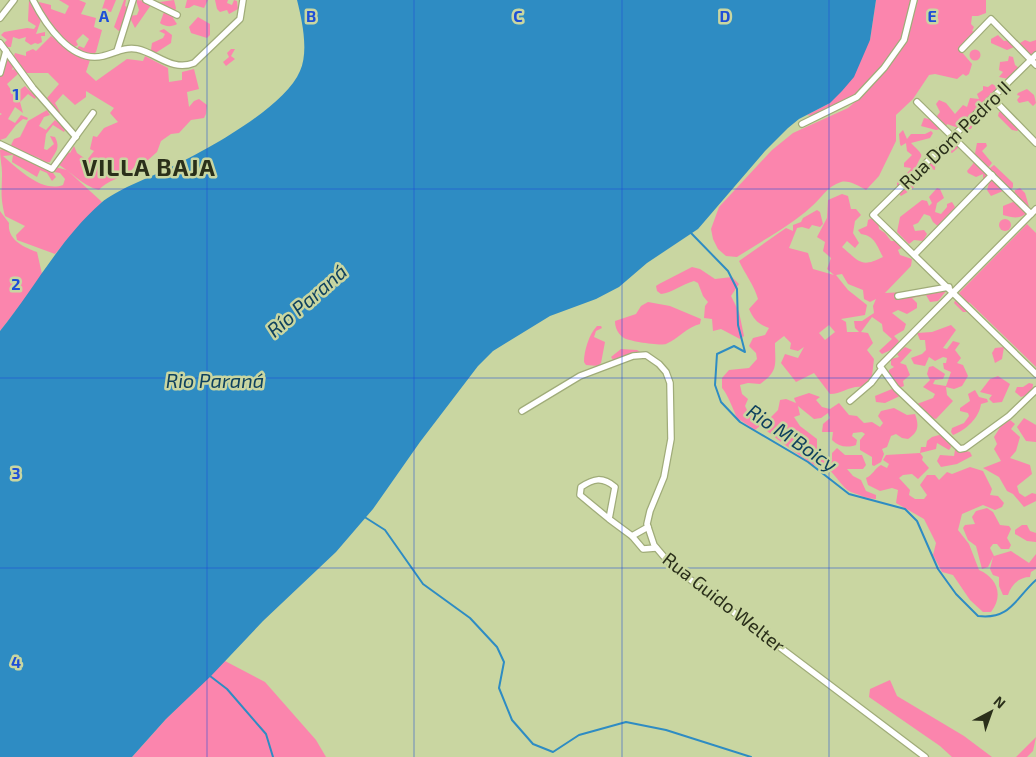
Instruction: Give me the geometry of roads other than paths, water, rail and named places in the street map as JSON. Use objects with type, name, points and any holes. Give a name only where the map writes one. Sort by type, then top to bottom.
[{"type":"street","points":[[0,18],[14,0]]},
{"type":"street","points":[[33,0],[51,28],[83,56],[102,57],[127,48],[139,50],[177,66],[185,67],[194,63],[240,19],[243,10],[243,0]]},
{"type":"street","points":[[117,51],[133,0]]},
{"type":"street","points":[[146,0],[177,16]]},
{"type":"street","points":[[802,124],[857,97],[877,75],[904,40],[914,0]]},
{"type":"street","points":[[962,49],[991,19],[1034,60]]},
{"type":"street","points":[[0,43],[38,94],[76,138]]},
{"type":"street","points":[[0,73],[6,51]]},
{"type":"street","name":"Rua Dom Pedro II","points":[[915,254],[873,215],[1034,60]]},
{"type":"street","points":[[993,99],[1036,143]]},
{"type":"street","points":[[917,102],[1031,214]]},
{"type":"street","points":[[0,144],[52,169],[93,113]]},
{"type":"street","points":[[992,175],[915,254],[1036,374]]},
{"type":"street","points":[[850,401],[871,383],[881,370],[881,363],[951,289],[1036,209]]},
{"type":"street","points":[[898,296],[951,289]]},
{"type":"street","points":[[522,411],[580,376],[634,356],[646,355],[659,364],[666,372],[670,383],[671,439],[664,477],[647,520],[648,527],[632,536]]},
{"type":"street","points":[[881,370],[896,388],[952,443],[962,449],[1009,416],[1036,390]]},
{"type":"street","points":[[609,519],[614,487],[601,480],[592,480],[581,487],[580,495],[609,519],[632,536],[643,549],[656,548]]},
{"type":"street","name":"Rua Guido Welter","points":[[648,527],[656,548],[671,565],[925,757]]},
{"type":"water","name":"Rio Paraná","points":[[297,0],[876,0],[870,40],[854,77],[842,91],[830,103],[799,119],[788,128],[765,151],[698,229],[647,263],[619,287],[596,299],[550,316],[493,351],[478,366],[420,442],[373,509],[336,552],[263,621],[211,676],[166,719],[132,757],[0,757],[0,331],[60,248],[86,217],[101,203],[123,189],[180,162],[240,128],[260,115],[291,85],[300,71],[304,54],[303,26]]},
{"type":"waterway","name":"Rio M'Boicy","points":[[691,233],[728,271],[737,289],[738,325],[745,352],[734,346],[717,354],[715,385],[721,402],[740,422],[808,462],[849,494],[905,509],[917,521],[938,569],[956,594],[978,616],[998,615],[1005,611],[1036,580]]},
{"type":"waterway","points":[[363,516],[385,530],[423,584],[470,618],[497,647],[504,662],[499,688],[512,720],[533,744],[553,752],[579,735],[626,722],[666,730],[751,757]]},
{"type":"waterway","points":[[210,676],[227,689],[266,734],[273,757]]},
{"type":"district","name":"VILLA BAJA","points":[[149,168]]},
{"type":"water label","name":"Río Paraná","points":[[307,301]]}]
